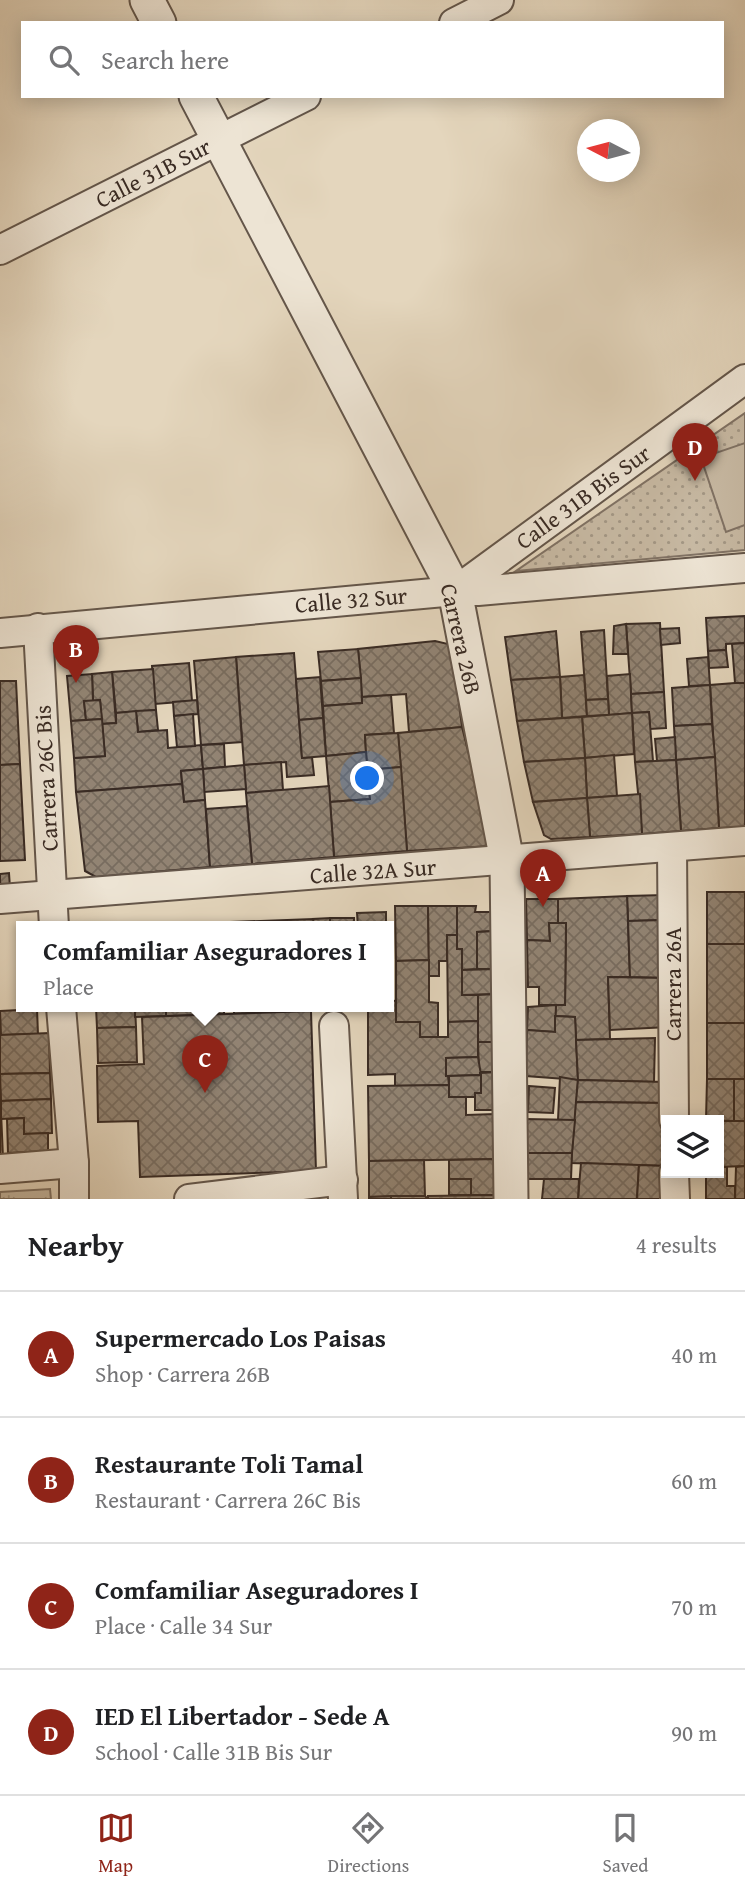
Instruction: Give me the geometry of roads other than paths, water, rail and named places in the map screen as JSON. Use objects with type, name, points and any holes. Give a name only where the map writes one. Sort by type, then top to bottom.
[{"type":"street","points":[[147,0],[158,21]]},
{"type":"street","points":[[458,21],[499,0]]},
{"type":"street","name":"Carrera 26B","points":[[197,98],[455,591],[507,861],[511,1199]]},
{"type":"street","name":"Calle 31B Sur","points":[[0,250],[302,98]]},
{"type":"street","name":"Calle 31B Bis Sur","points":[[455,591],[745,379]]},
{"type":"street","name":"Calle 32 Sur","points":[[0,633],[455,591],[745,568]]},
{"type":"street","name":"Carrera 26C Bis","points":[[38,628],[53,921]]},
{"type":"street","name":"Calle 32A Sur","points":[[0,898],[745,841]]},
{"type":"street","name":"Carrera 26A","points":[[671,847],[674,1115]]},
{"type":"street","points":[[61,1012],[75,1163],[74,1199]]},
{"type":"street","points":[[188,1199],[343,1189],[334,1026]]},
{"type":"street","points":[[0,1169],[75,1163]]},
{"type":"street","points":[[674,1178],[674,1199]]},
{"type":"place","name":"IED El Libertador - Sede A","points":[[695,481]]},
{"type":"place","name":"Restaurante Toli Tamal","points":[[76,683]]},
{"type":"place","name":"Supermercado Los Paisas","points":[[543,907]]},
{"type":"place","name":"Comfamiliar Aseguradores I","points":[[205,1093]]}]
